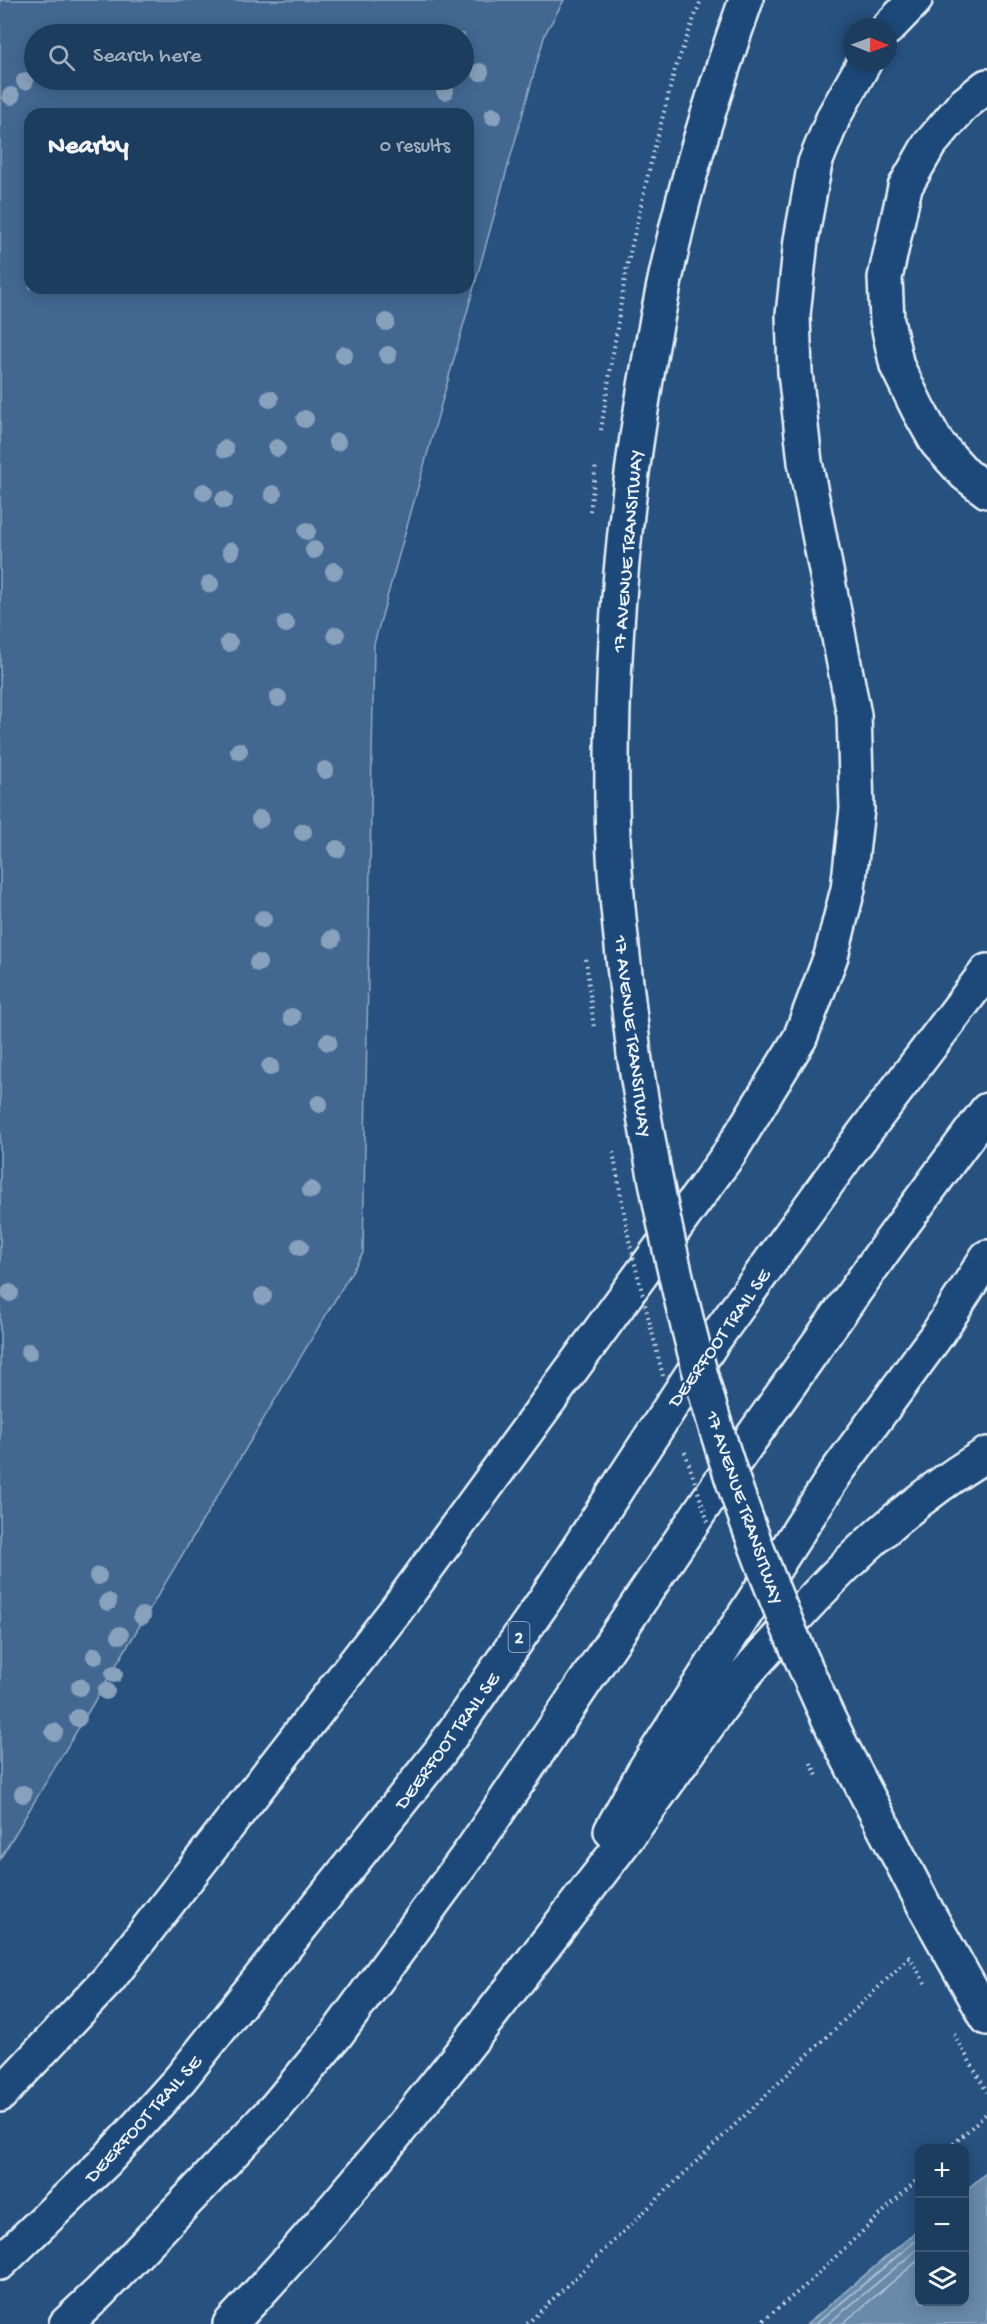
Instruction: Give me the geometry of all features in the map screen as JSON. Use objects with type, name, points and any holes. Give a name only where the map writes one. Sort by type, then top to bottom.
[{"type":"main road","name":"17 AVENUE TRANSITWAY","points":[[746,0],[717,85],[678,225],[651,353],[632,463],[620,591],[614,701],[612,803],[618,907],[634,1054],[660,1210],[696,1357],[716,1427],[759,1553],[806,1672],[840,1743],[927,1911],[984,2012]]},
{"type":"main road","points":[[897,19],[915,0]]},
{"type":"main road","points":[[0,2095],[108,1980],[396,1610],[729,1154],[800,1038],[831,956],[848,889],[857,809],[854,715],[805,462],[795,372],[794,315],[801,240],[815,163],[834,116],[859,72]]},
{"type":"main road","points":[[987,86],[963,105],[929,145],[905,187],[885,278],[887,321],[897,366],[937,443],[965,474],[987,492]]},
{"type":"main road","name":"DEERFOOT TRAIL SE","points":[[0,2263],[106,2161],[180,2079],[440,1752],[544,1601],[714,1340],[846,1157],[987,971]]},
{"type":"main road","points":[[66,2324],[100,2292],[277,2106],[336,2035],[474,1847],[701,1511],[870,1269],[987,1110]]},
{"type":"main road","points":[[551,1937],[651,1761],[836,1473],[939,1332],[987,1257]]},
{"type":"main road","points":[[230,2324],[290,2261],[374,2162],[551,1937],[664,1788],[738,1683],[812,1598],[871,1539],[924,1497],[987,1454]]},
{"type":"path","points":[[527,2324],[910,1957]]},
{"type":"path","points":[[951,2029],[987,2092]]},
{"type":"path","points":[[953,2144],[987,2113]]},
{"type":"path","points":[[759,2324],[806,2285],[915,2182]]},
{"type":"shaded area","points":[[0,0],[564,0],[545,34],[474,287],[474,108],[24,108],[24,294],[472,294],[374,644],[363,1253],[0,1859]]},
{"type":"water","points":[[987,2172],[987,2324],[807,2324],[915,2232],[915,2306],[969,2306],[969,2188]]}]
